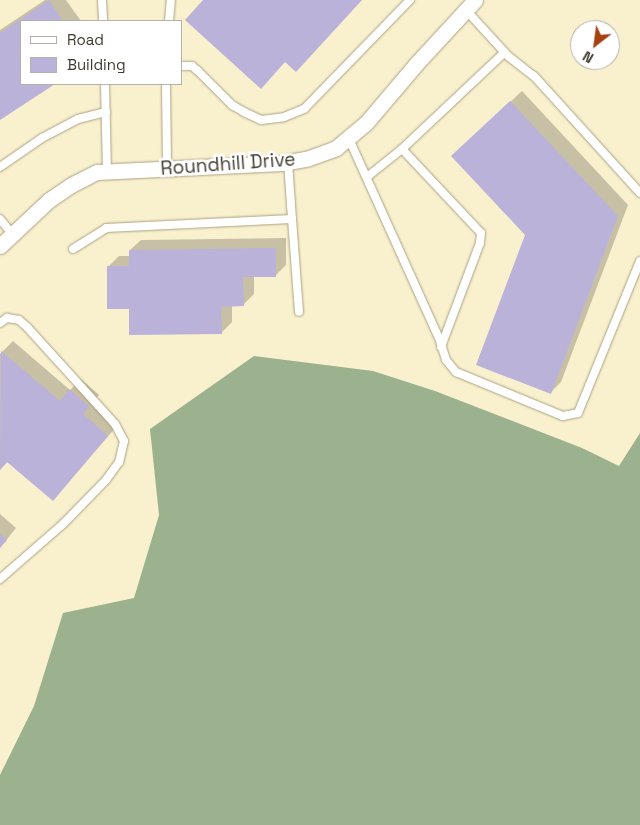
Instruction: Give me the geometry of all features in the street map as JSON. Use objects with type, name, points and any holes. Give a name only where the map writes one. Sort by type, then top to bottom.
[{"type":"street","name":"Roundhill Drive","points":[[0,246],[49,200],[71,185],[97,172],[288,162],[327,151],[349,139],[366,123],[471,3]]},
{"type":"lane","points":[[102,0],[103,20]]},
{"type":"lane","points":[[169,20],[171,0]]},
{"type":"lane","points":[[182,66],[192,66],[232,106],[246,113],[261,120],[284,117],[304,109],[410,0]]},
{"type":"lane","points":[[471,3],[504,53],[534,76],[640,193]]},
{"type":"lane","points":[[367,177],[402,149],[504,53]]},
{"type":"lane","points":[[105,85],[107,172]]},
{"type":"lane","points":[[166,85],[167,169]]},
{"type":"lane","points":[[0,167],[42,138],[78,118],[106,112]]},
{"type":"lane","points":[[349,139],[442,347],[446,360],[456,372],[563,416],[578,413],[640,261]]},
{"type":"lane","points":[[402,149],[482,233],[442,347]]},
{"type":"lane","points":[[288,162],[299,312]]},
{"type":"lane","points":[[0,219],[12,234]]},
{"type":"lane","points":[[73,249],[106,228],[292,219]]},
{"type":"lane","points":[[0,323],[7,318],[19,320],[27,327],[115,424],[124,441],[120,462],[106,480],[63,524],[0,579]]},
{"type":"green space","points":[[254,356],[373,371],[435,391],[582,448],[619,466],[640,433],[640,825],[0,825],[0,775],[34,706],[63,613],[134,598],[159,515],[150,429]]},
{"type":"building","points":[[49,0],[62,20],[20,20],[20,85],[53,85],[0,120],[0,33]]},
{"type":"building","points":[[203,0],[362,0],[296,72],[285,62],[261,89],[185,20]]},
{"type":"building","points":[[510,101],[618,216],[551,394],[476,365],[525,235],[451,156]]},
{"type":"building","points":[[276,248],[276,277],[243,277],[244,306],[221,307],[222,334],[129,335],[129,309],[107,309],[107,266],[129,266],[129,250]]},
{"type":"building","points":[[1,351],[60,401],[69,389],[89,406],[83,414],[108,436],[53,501],[7,462],[0,470]]},
{"type":"building","points":[[0,534],[7,540],[0,548]]}]
